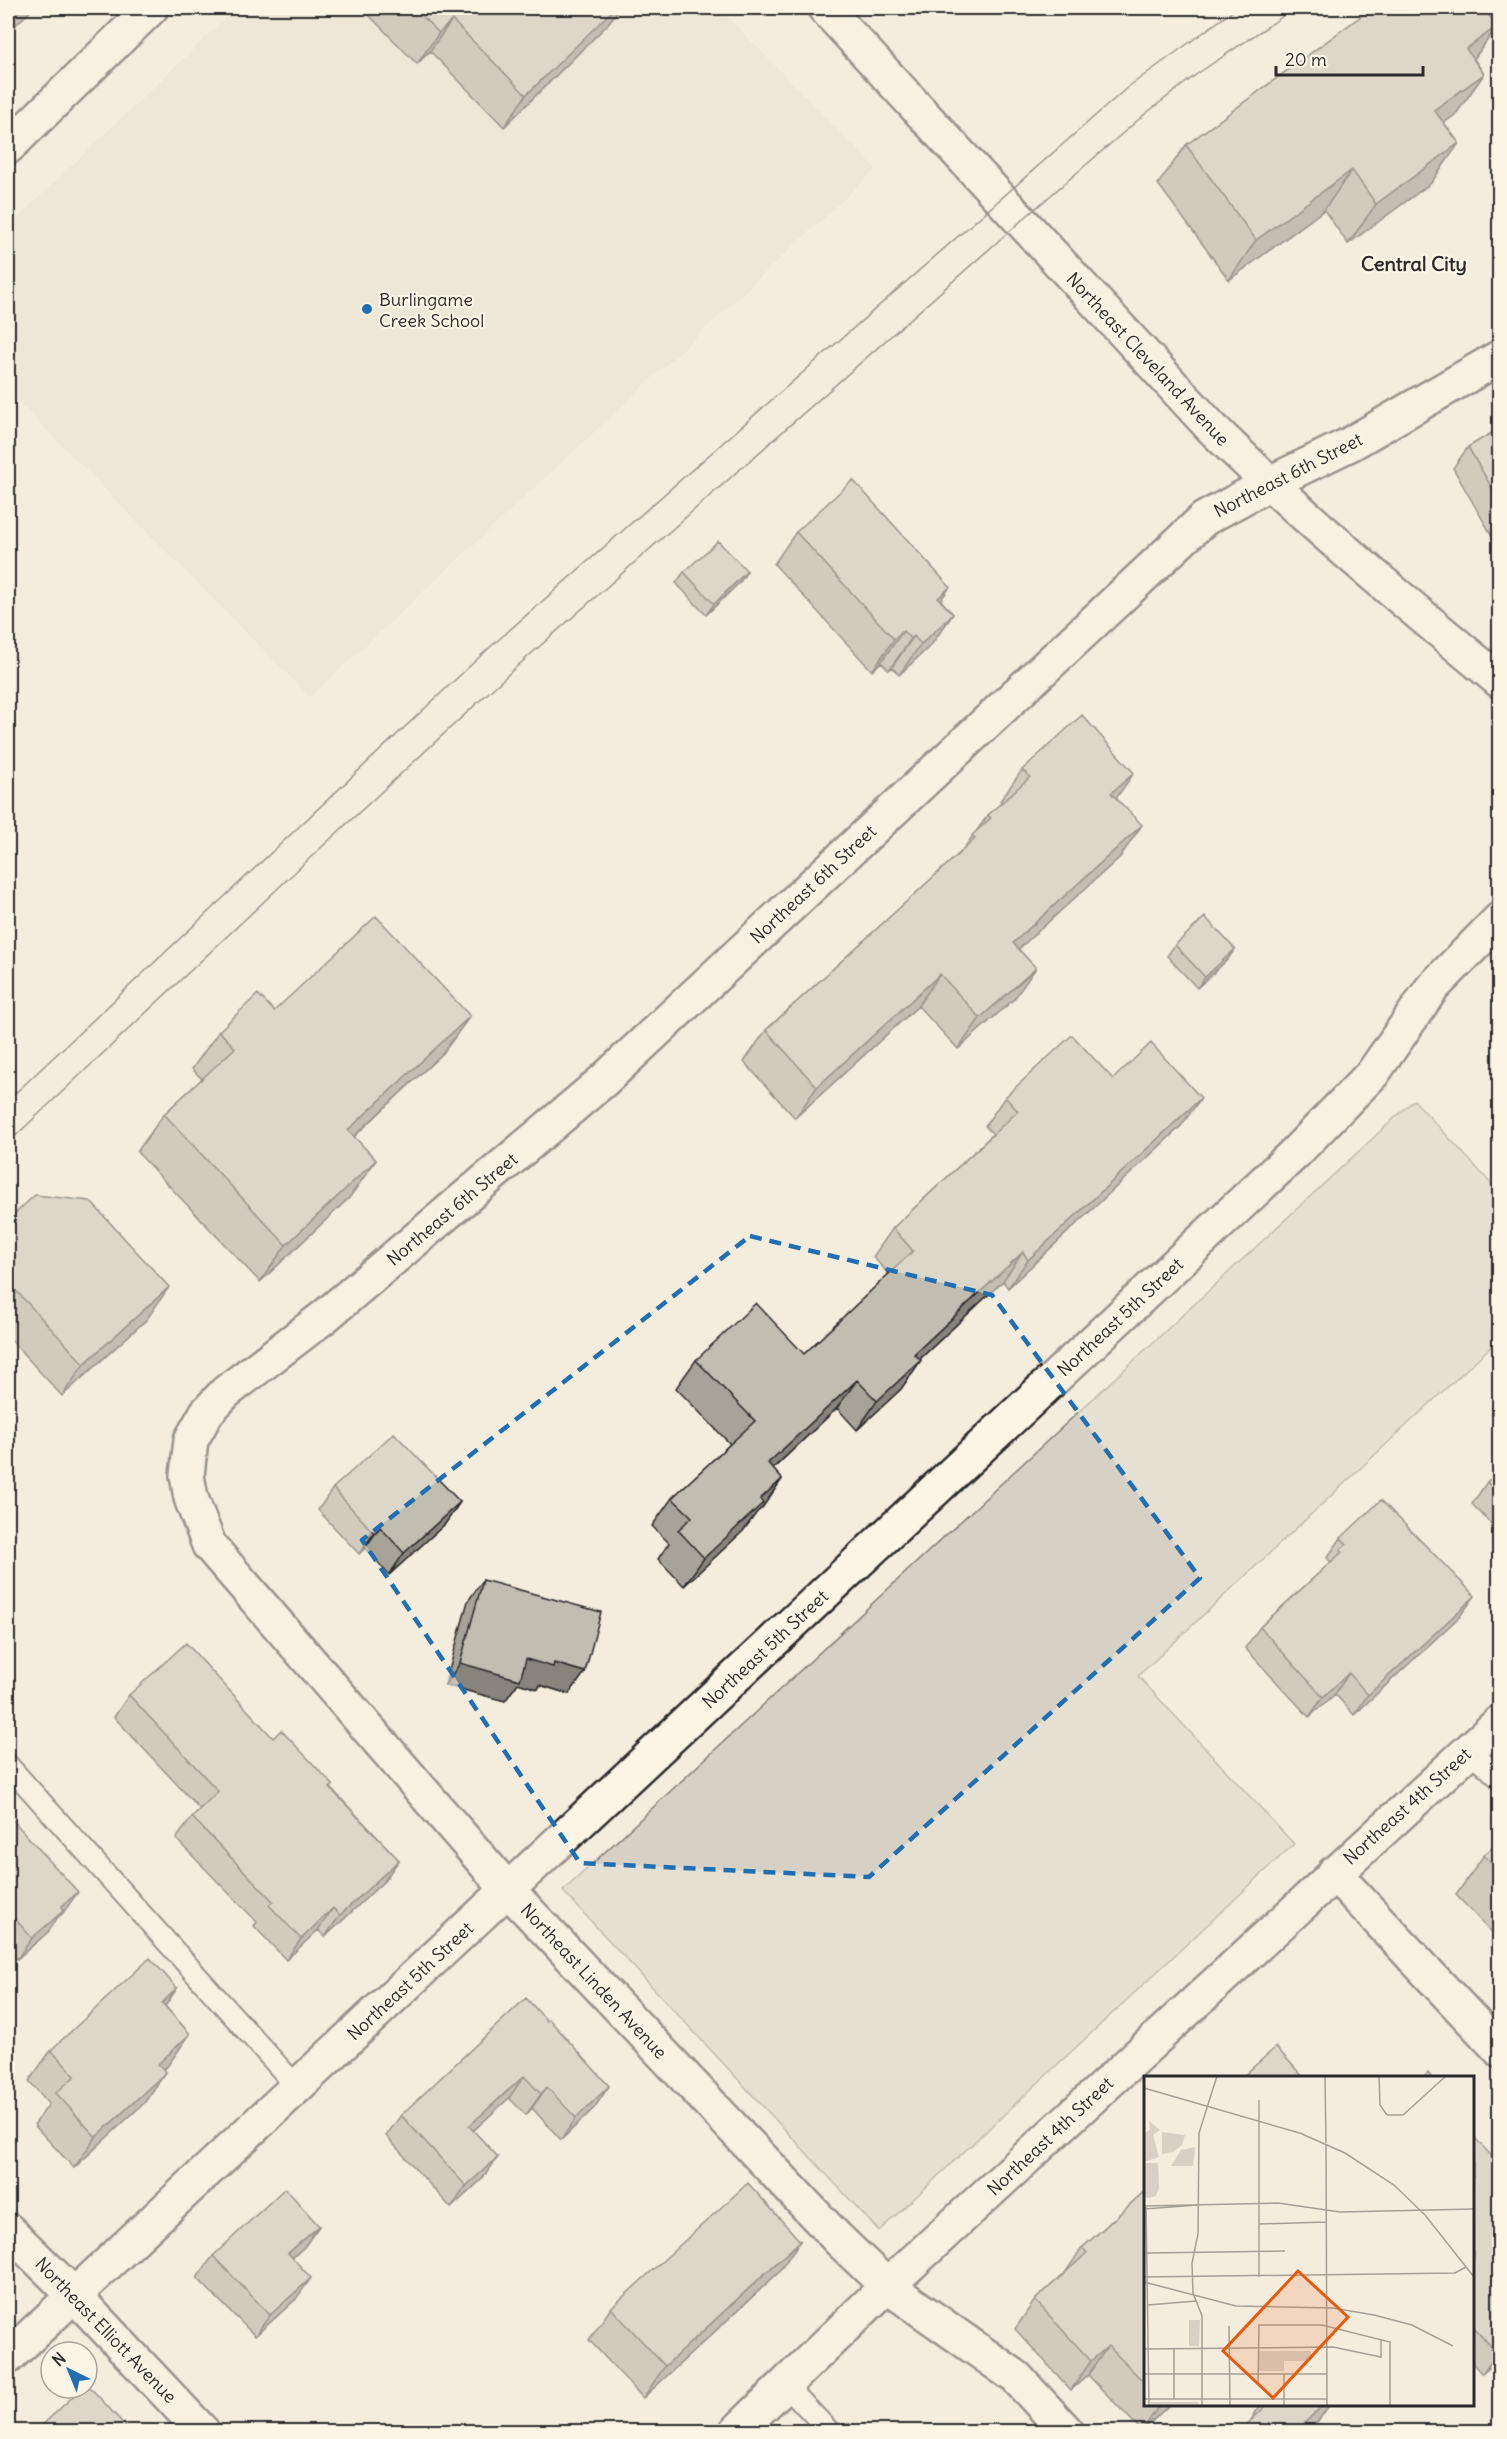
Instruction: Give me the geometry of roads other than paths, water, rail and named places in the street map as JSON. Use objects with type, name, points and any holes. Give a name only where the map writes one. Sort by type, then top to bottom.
[{"type":"street","points":[[8,147],[151,8]]},
{"type":"street","name":"Northeast Cleveland Avenue","points":[[825,8],[1137,348],[1268,484],[1500,681]]},
{"type":"street","name":"Northeast 6th Street","points":[[187,1475],[191,1440],[207,1412],[226,1392],[324,1317],[603,1081],[1204,519],[1268,484],[1350,444],[1500,357]]},
{"type":"street","name":"Northeast 5th Street","points":[[8,2357],[1294,1154],[1373,1072],[1432,988],[1500,919]]},
{"type":"street","name":"Northeast Linden Avenue","points":[[187,1475],[191,1498],[209,1545],[508,1890],[838,2239],[887,2286],[1016,2377],[1067,2432]]},
{"type":"street","name":"Northeast 4th Street","points":[[736,2432],[887,2286],[1500,1722]]},
{"type":"street","points":[[1334,1873],[1500,2050]]},
{"type":"street","name":"Northeast Elliott Avenue","points":[[8,2230],[74,2295],[203,2432]]},
{"type":"lane","points":[[1469,1750],[1500,1779]]},
{"type":"lane","points":[[8,1765],[297,2087]]},
{"type":"lane","points":[[785,2384],[830,2432]]},
{"type":"tram line","points":[[8,1100],[488,649],[1128,87],[1237,8]]},
{"type":"tram line","points":[[8,1143],[514,669],[1021,221],[1145,114],[1197,74],[1295,8]]},
{"type":"place","name":"Burlingame Creek School","points":[[367,309]]},
{"type":"district","name":"Central City","points":[[1414,263]]}]
